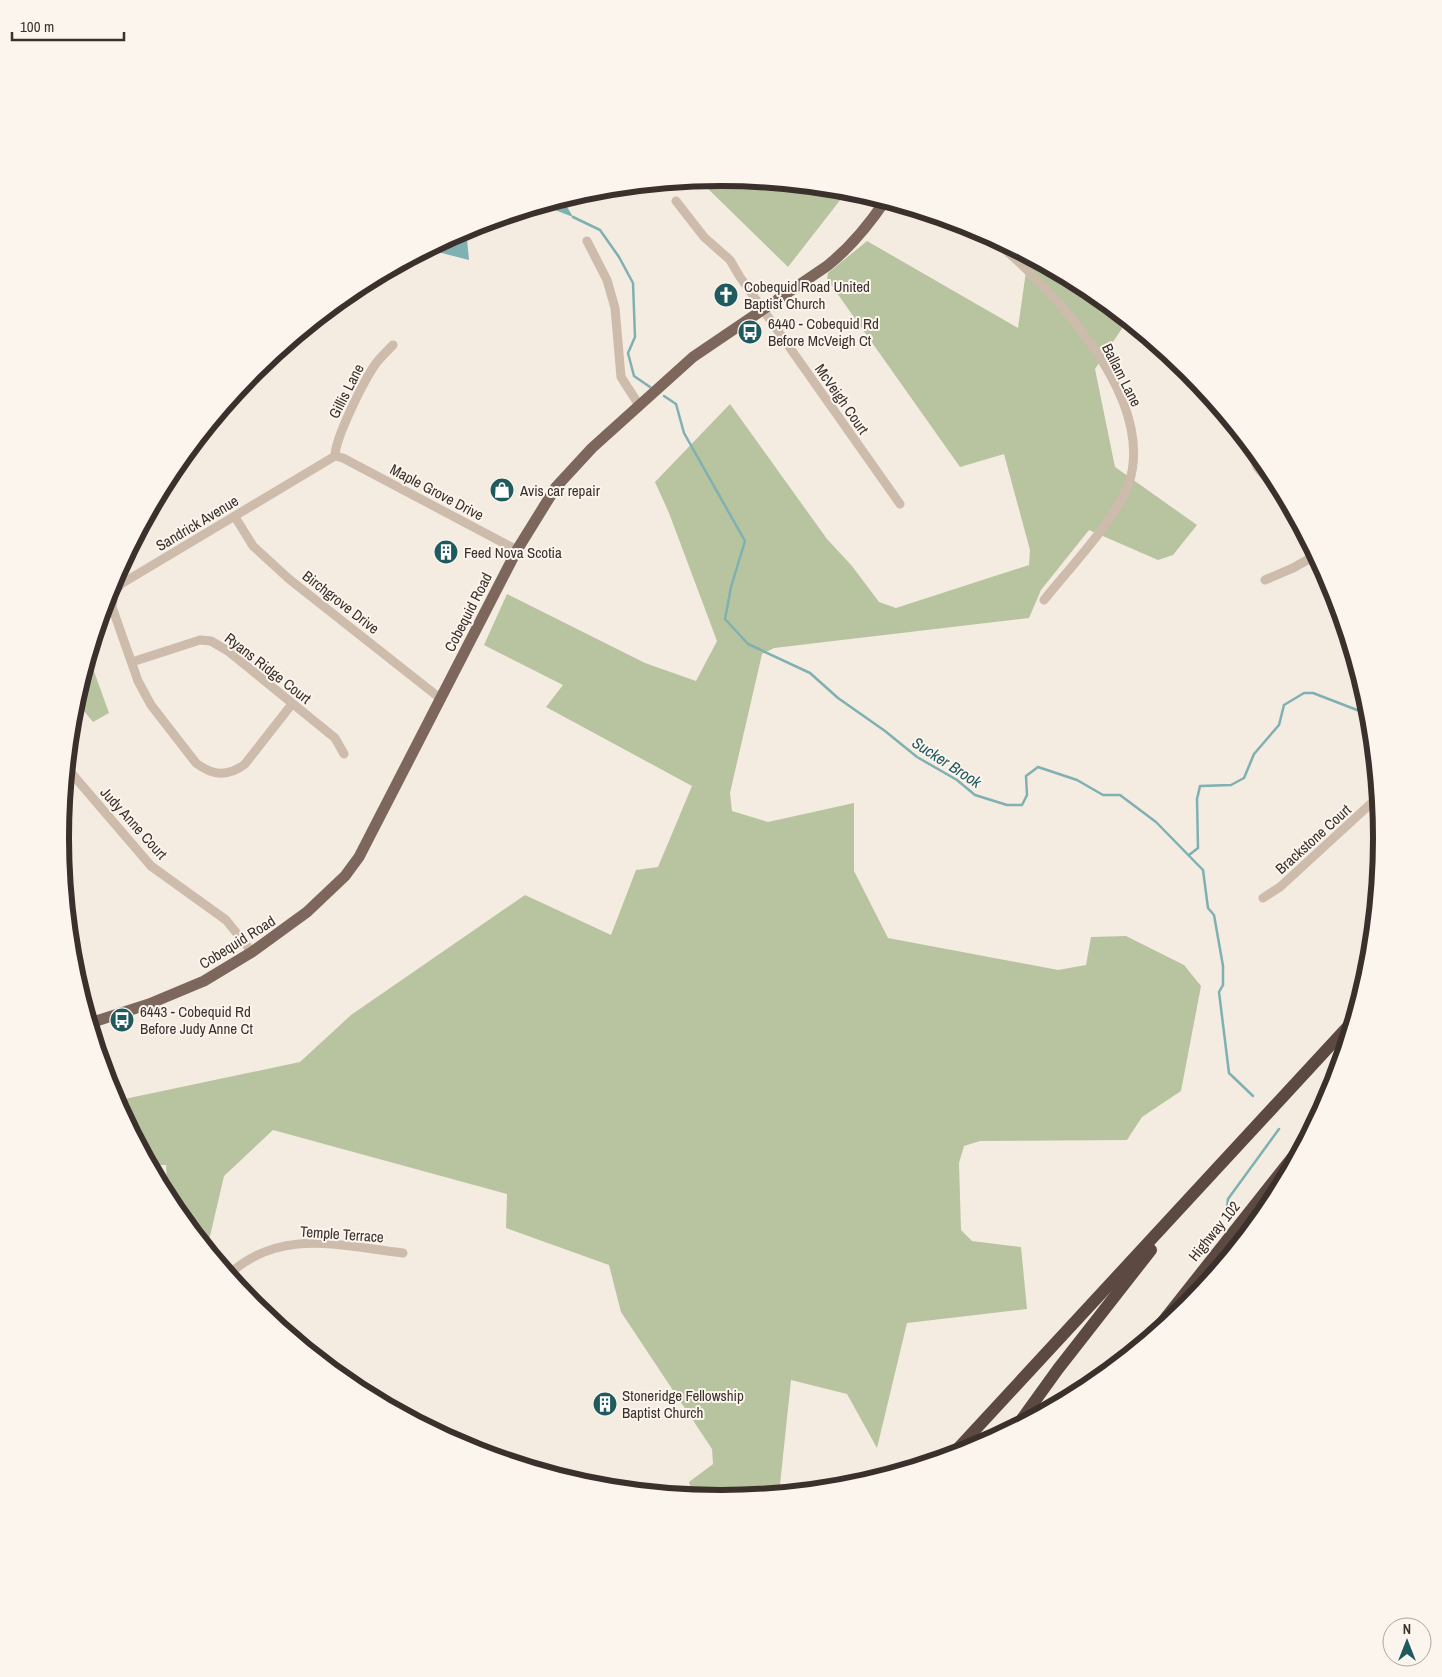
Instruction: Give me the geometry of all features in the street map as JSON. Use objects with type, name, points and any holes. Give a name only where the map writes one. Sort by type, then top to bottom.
[{"type":"highway","points":[[962,1445],[1344,1031]]},
{"type":"highway","name":"Highway 102","points":[[1171,1310],[1284,1168]]},
{"type":"highway","points":[[1025,1414],[1058,1369],[1210,1175]]},
{"type":"main road","name":"Cobequid Road","points":[[95,1021],[149,1004],[197,984],[252,952],[307,912],[345,876],[359,856],[517,550],[556,487],[592,448],[693,357],[846,250],[882,206]]},
{"type":"street","name":"McVeigh Court","points":[[676,201],[704,237],[734,266],[762,310],[900,504]]},
{"type":"street","points":[[587,241],[607,280],[615,308],[621,377],[639,406]]},
{"type":"street","name":"Ballam Lane","points":[[1014,257],[1063,305],[1093,347],[1112,379],[1131,423],[1134,460],[1128,484],[1110,517],[1044,600]]},
{"type":"street","name":"Gillis Lane","points":[[339,457],[335,447],[342,430],[376,363],[393,344]]},
{"type":"street","name":"Sandrick Avenue","points":[[119,588],[339,457]]},
{"type":"street","name":"Maple Grove Drive","points":[[339,457],[517,550]]},
{"type":"street","name":"Birchgrove Drive","points":[[235,517],[253,546],[289,579],[441,699]]},
{"type":"street","points":[[1265,580],[1294,568],[1310,559]]},
{"type":"street","name":"Sandrick Avenue","points":[[112,605],[138,681],[151,705],[196,763],[204,770],[215,774],[227,774],[245,764],[292,704]]},
{"type":"street","name":"Ryans Ridge Court","points":[[132,662],[200,640],[211,641],[228,650],[335,738],[344,754]]},
{"type":"street","name":"Judy Anne Court","points":[[72,774],[152,866],[226,920],[252,952]]},
{"type":"street","name":"Brackstone Court","points":[[1263,898],[1280,887],[1372,802]]},
{"type":"street","name":"Temple Terrace","points":[[233,1271],[272,1248],[290,1244],[319,1243],[403,1252]]},
{"type":"green space","points":[[706,187],[764,188],[842,198],[788,267]]},
{"type":"green space","points":[[867,241],[1018,328],[1027,264],[1083,296],[1124,326],[1095,369],[1115,467],[1197,525],[1173,555],[1158,560],[1089,530],[1041,590],[1029,618],[774,648],[762,654],[730,793],[732,811],[768,822],[854,803],[854,871],[888,938],[1058,970],[1086,965],[1091,937],[1126,936],[1184,965],[1201,986],[1181,1091],[1142,1117],[1127,1140],[980,1141],[964,1146],[959,1163],[961,1230],[972,1241],[1021,1247],[1027,1309],[907,1323],[877,1448],[847,1394],[791,1380],[780,1488],[721,1491],[691,1490],[689,1482],[713,1464],[712,1449],[621,1312],[609,1265],[506,1228],[507,1194],[273,1130],[224,1176],[209,1242],[166,1180],[166,1165],[156,1165],[123,1099],[300,1062],[351,1015],[525,895],[611,935],[636,870],[658,867],[692,786],[546,707],[563,685],[484,645],[507,594],[645,663],[696,681],[717,641],[669,513],[655,482],[730,404],[827,539],[852,566],[879,602],[896,608],[1029,565],[1030,550],[1004,454],[960,467],[827,279],[828,273]]},
{"type":"green space","points":[[92,666],[109,713],[93,722],[82,708]]},
{"type":"water","points":[[566,205],[573,217],[551,208]]},
{"type":"water","points":[[467,238],[469,260],[437,252]]},
{"type":"waterway","name":"Sucker Brook","points":[[573,217],[600,230],[619,257],[633,283],[635,337],[628,353],[634,376],[650,387]]},
{"type":"waterway","name":"Sucker Brook","points":[[664,396],[676,404],[684,433],[745,541],[731,587],[725,619],[748,644],[810,673],[838,698],[885,731],[917,757],[957,780],[975,795],[1007,805],[1022,805],[1027,795],[1026,776],[1038,767],[1077,780],[1103,795],[1120,795],[1156,822],[1203,870],[1208,908],[1214,915],[1223,966],[1223,985],[1219,992],[1229,1073],[1253,1096]]},
{"type":"waterway","points":[[1189,855],[1198,848],[1197,799],[1200,786],[1231,785],[1244,778],[1254,754],[1279,725],[1284,705],[1304,693],[1313,693],[1361,712]]},
{"type":"waterway","name":"Sucker Brook","points":[[1235,1210],[1227,1207],[1228,1199],[1279,1129]]},
{"type":"place","name":"Cobequid Road United Baptist Church","points":[[726,295]]},
{"type":"place","name":"6440 - Cobequid Rd Before McVeigh Ct","points":[[750,332]]},
{"type":"place","name":"Avis car repair","points":[[502,490]]},
{"type":"place","name":"Feed Nova Scotia","points":[[446,552]]},
{"type":"place","name":"6443 - Cobequid Rd Before Judy Anne Ct","points":[[122,1020]]},
{"type":"place","name":"Stoneridge Fellowship Baptist Church","points":[[605,1404]]}]
